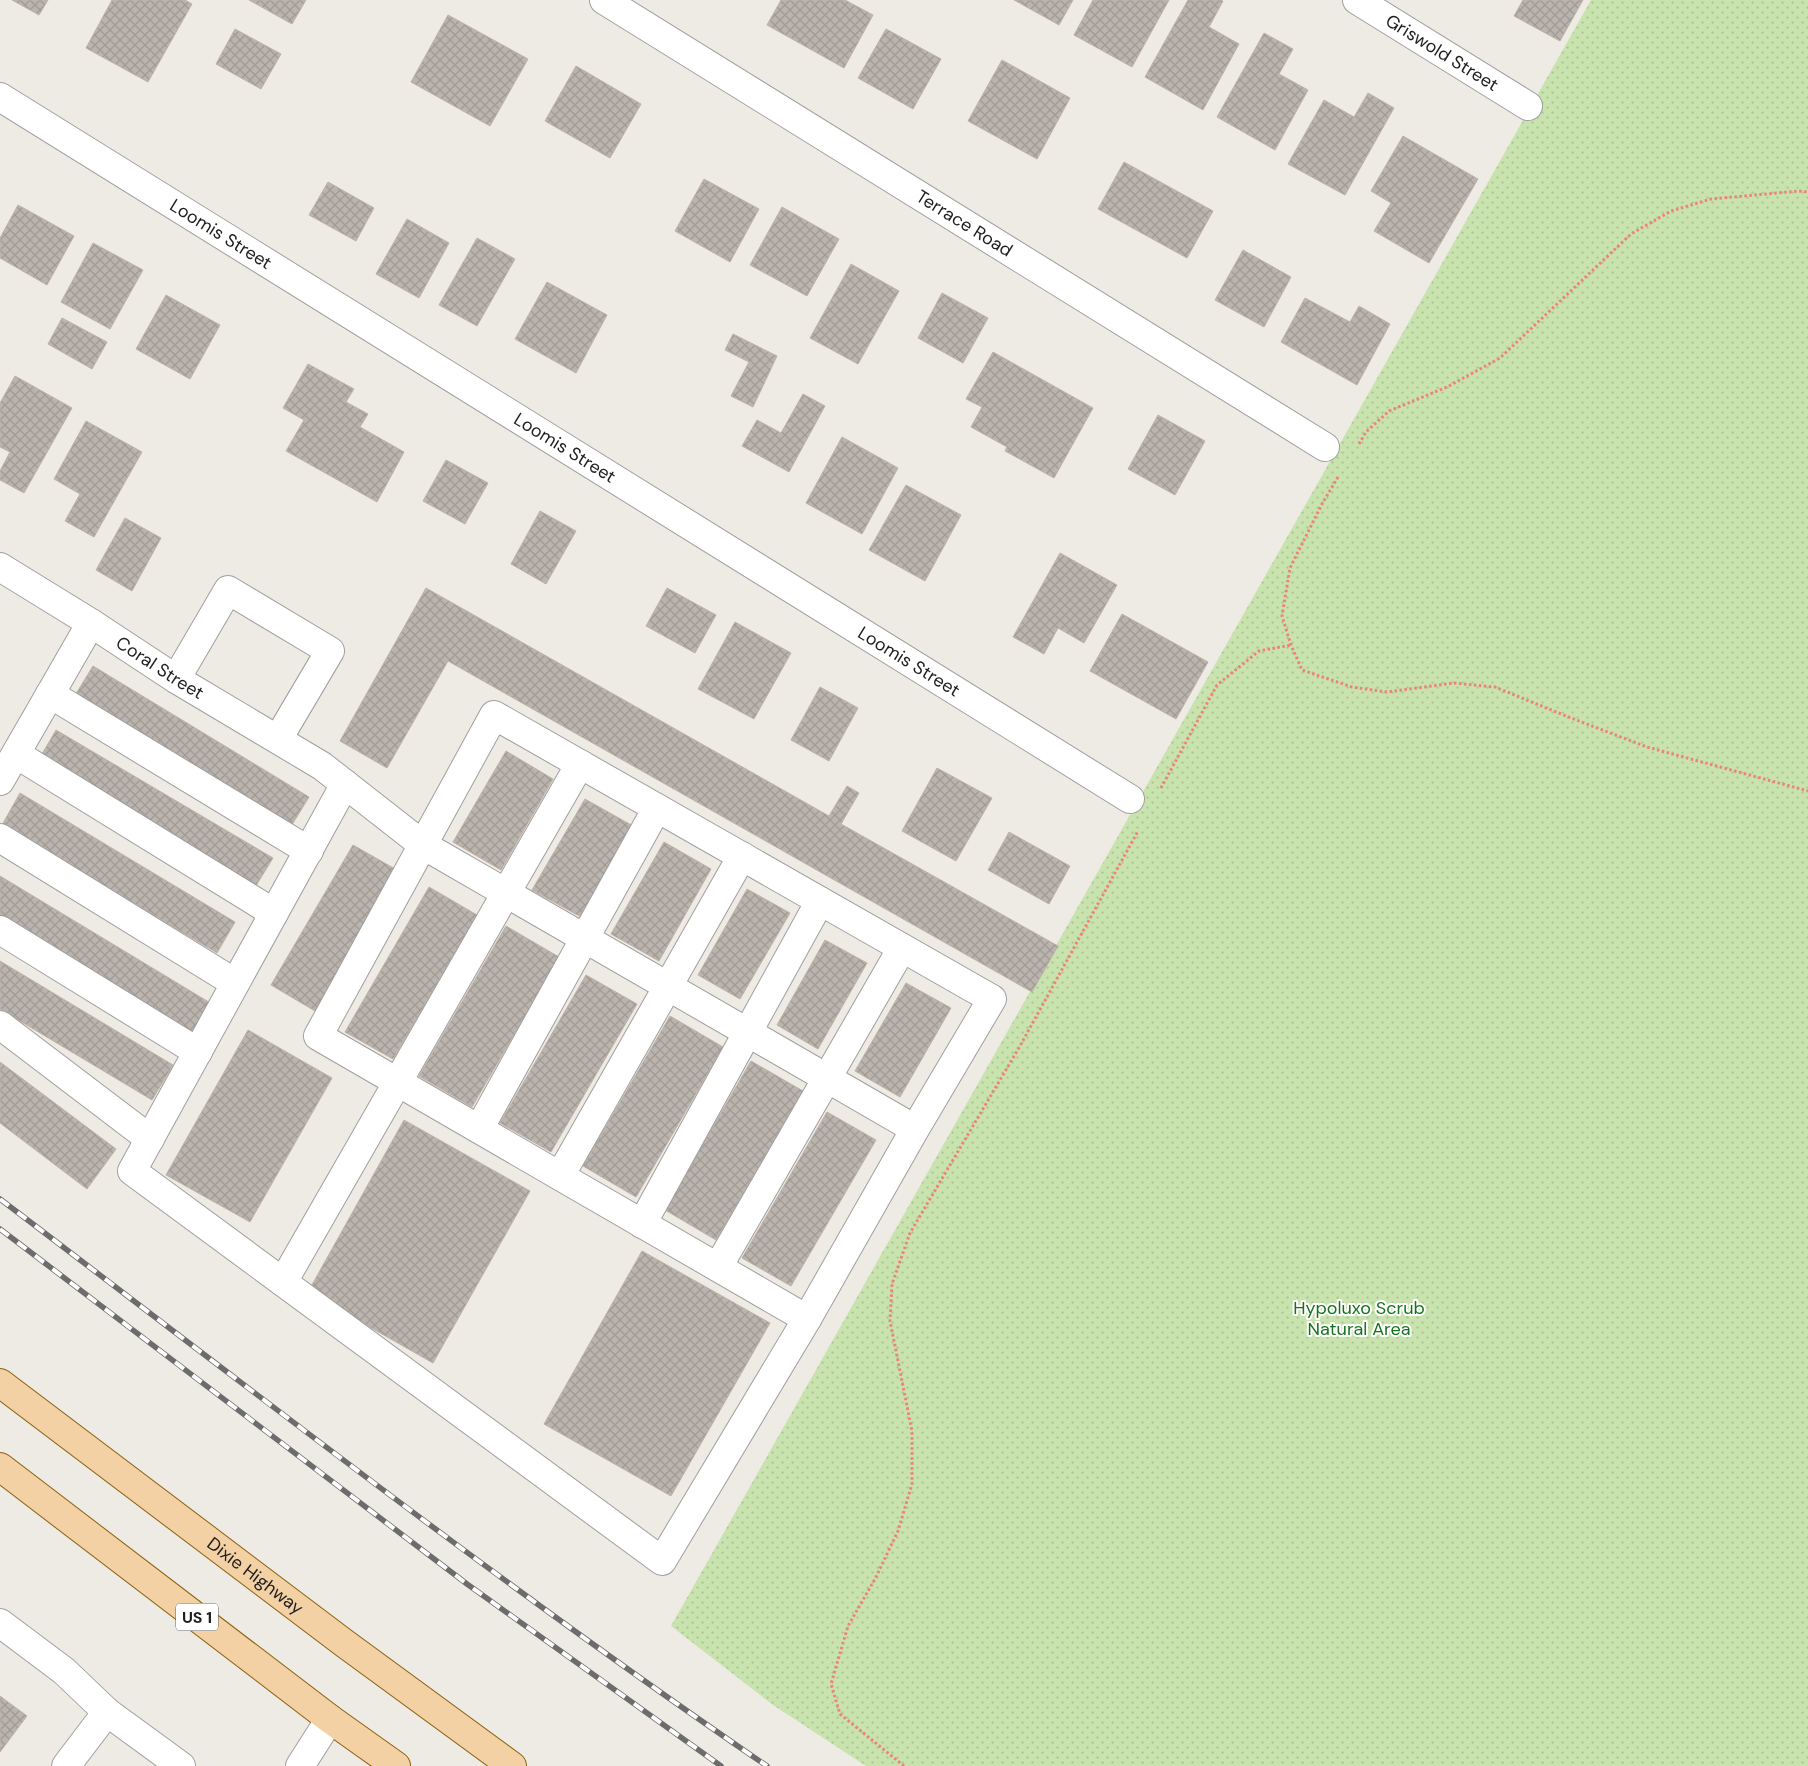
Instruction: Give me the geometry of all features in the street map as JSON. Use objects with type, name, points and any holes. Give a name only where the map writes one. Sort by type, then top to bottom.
[{"type":"main road","name":"Dixie Highway","points":[[0,1383],[344,1643],[512,1766]]},
{"type":"main road","name":"US 1","points":[[0,1467],[396,1766]]},
{"type":"street","name":"Terrace Road","points":[[604,0],[1325,447]]},
{"type":"street","name":"Griswold Street","points":[[1357,0],[1528,106]]},
{"type":"street","name":"Loomis Street","points":[[0,97],[1130,799]]},
{"type":"street","name":"Coral Street","points":[[0,567],[91,623],[176,679],[322,766],[424,845],[915,1129]]},
{"type":"street","points":[[176,679],[228,590],[330,651],[278,739]]},
{"type":"street","points":[[0,781],[91,623]]},
{"type":"street","points":[[50,694],[309,851]]},
{"type":"street","points":[[345,784],[132,1171],[662,1561],[808,1319],[915,1129],[992,999],[494,715],[318,1036],[808,1319]]},
{"type":"street","points":[[16,754],[274,914]]},
{"type":"street","points":[[283,1282],[580,764]]},
{"type":"street","points":[[479,1129],[657,808]]},
{"type":"street","points":[[0,838],[235,983]]},
{"type":"street","points":[[560,1176],[742,856]]},
{"type":"street","points":[[642,1224],[820,901]]},
{"type":"street","points":[[0,930],[198,1052]]},
{"type":"street","points":[[718,1267],[902,948]]},
{"type":"street","points":[[0,1025],[150,1139]]},
{"type":"street","points":[[0,1623],[64,1671],[106,1712],[181,1766]]},
{"type":"street","points":[[66,1766],[106,1712]]},
{"type":"street","points":[[300,1766],[330,1718]]},
{"type":"path","points":[[1356,448],[1366,432],[1390,411],[1447,387],[1500,358],[1631,234],[1671,211],[1711,199],[1799,191],[1808,192]]},
{"type":"path","points":[[1342,472],[1322,504],[1290,568],[1282,616],[1291,645],[1302,670],[1352,687],[1387,692],[1454,683],[1495,686],[1647,747],[1808,791]]},
{"type":"path","points":[[1160,788],[1217,685],[1259,651],[1291,645]]},
{"type":"path","points":[[904,1766],[840,1714],[831,1684],[848,1626],[875,1578],[898,1531],[912,1484],[912,1432],[890,1321],[892,1284],[910,1233],[1020,1046],[1142,823]]},
{"type":"green space","name":"Hypoluxo Scrub Natural Area","points":[[1591,0],[1808,0],[1808,1766],[866,1766],[773,1705],[671,1626]]},
{"type":"building","points":[[12,0],[48,0],[39,15]]},
{"type":"building","points":[[112,0],[185,0],[192,4],[148,82],[86,48]]},
{"type":"building","points":[[249,0],[306,0],[292,24]]},
{"type":"building","points":[[781,0],[845,0],[873,15],[844,68],[767,25]]},
{"type":"building","points":[[1014,0],[1073,0],[1059,25]]},
{"type":"building","points":[[1093,0],[1169,0],[1132,67],[1074,35]]},
{"type":"building","points":[[1188,0],[1223,1],[1209,27],[1239,44],[1203,110],[1145,77]]},
{"type":"building","points":[[1523,0],[1583,0],[1560,41],[1514,16]]},
{"type":"building","points":[[448,15],[528,59],[490,126],[411,82]]},
{"type":"building","points":[[235,29],[281,54],[261,89],[216,64]]},
{"type":"building","points":[[886,29],[941,59],[913,109],[858,78]]},
{"type":"building","points":[[1264,33],[1293,49],[1279,74],[1308,90],[1275,150],[1217,117]]},
{"type":"building","points":[[1002,60],[1070,98],[1037,159],[968,121]]},
{"type":"building","points":[[576,66],[641,104],[610,158],[545,121]]},
{"type":"building","points":[[1368,93],[1394,108],[1345,195],[1288,164],[1324,100],[1354,117]]},
{"type":"building","points":[[1403,136],[1478,179],[1429,263],[1374,231],[1391,203],[1371,191]]},
{"type":"building","points":[[1124,162],[1213,211],[1187,258],[1098,209]]},
{"type":"building","points":[[704,179],[759,209],[730,262],[675,231]]},
{"type":"building","points":[[328,182],[374,208],[356,241],[309,215]]},
{"type":"building","points":[[18,205],[74,236],[47,285],[0,258],[0,238]]},
{"type":"building","points":[[782,207],[839,239],[807,296],[750,265]]},
{"type":"building","points":[[407,219],[449,243],[419,298],[376,274]]},
{"type":"building","points":[[477,238],[515,259],[477,326],[439,305]]},
{"type":"building","points":[[93,243],[143,270],[110,329],[61,302]]},
{"type":"building","points":[[1243,250],[1291,277],[1264,327],[1215,300]]},
{"type":"building","points":[[851,264],[899,291],[858,364],[810,338]]},
{"type":"building","points":[[547,282],[607,315],[576,373],[515,339]]},
{"type":"building","points":[[942,293],[988,318],[963,363],[918,338]]},
{"type":"building","points":[[166,295],[220,325],[190,379],[136,349]]},
{"type":"building","points":[[1305,298],[1350,322],[1359,306],[1390,324],[1357,385],[1281,342]]},
{"type":"building","points":[[62,318],[107,342],[92,369],[48,344]]},
{"type":"building","points":[[733,334],[777,356],[753,407],[731,396],[749,362],[725,350]]},
{"type":"building","points":[[993,352],[1093,408],[1054,478],[1005,451],[1007,447],[971,427],[982,407],[966,399]]},
{"type":"building","points":[[308,364],[354,389],[346,402],[368,414],[360,427],[404,452],[377,502],[286,451],[304,420],[283,408]]},
{"type":"building","points":[[15,376],[72,408],[24,493],[0,480],[0,471],[10,452],[0,447],[0,403]]},
{"type":"building","points":[[803,394],[825,406],[789,472],[742,446],[757,420],[781,433]]},
{"type":"building","points":[[1158,415],[1205,441],[1175,495],[1128,469]]},
{"type":"building","points":[[86,421],[142,452],[94,537],[65,521],[80,494],[54,479]]},
{"type":"building","points":[[842,437],[898,468],[862,534],[806,503]]},
{"type":"building","points":[[446,460],[488,483],[465,524],[423,501]]},
{"type":"building","points":[[906,485],[961,515],[925,581],[869,550]]},
{"type":"building","points":[[540,511],[576,531],[546,584],[511,564]]},
{"type":"building","points":[[125,518],[161,538],[132,591],[96,570]]},
{"type":"building","points":[[1060,553],[1117,585],[1084,643],[1058,628],[1044,654],[1013,637]]},
{"type":"building","points":[[426,588],[829,816],[847,786],[859,793],[841,824],[1058,946],[1032,992],[448,661],[387,768],[340,741]]},
{"type":"building","points":[[667,588],[716,615],[695,653],[646,626]]},
{"type":"building","points":[[1122,614],[1208,662],[1176,719],[1090,671]]},
{"type":"building","points":[[735,622],[791,653],[754,719],[698,689]]},
{"type":"building","points":[[93,666],[309,797],[290,828],[74,697]]},
{"type":"building","points":[[820,687],[858,708],[829,761],[791,740]]},
{"type":"building","points":[[56,730],[273,858],[254,889],[38,761]]},
{"type":"building","points":[[506,751],[553,779],[501,870],[453,842]]},
{"type":"building","points":[[937,768],[992,798],[956,861],[902,831]]},
{"type":"building","points":[[20,793],[235,922],[217,953],[2,825]]},
{"type":"building","points":[[585,799],[633,826],[581,917],[532,890]]},
{"type":"building","points":[[1009,832],[1070,866],[1049,904],[988,870]]},
{"type":"building","points":[[664,842],[711,869],[659,961],[611,934]]},
{"type":"building","points":[[353,845],[397,870],[315,1011],[271,985]]},
{"type":"building","points":[[0,876],[212,1004],[192,1036],[0,920]]},
{"type":"building","points":[[429,887],[477,915],[393,1059],[345,1032]]},
{"type":"building","points":[[747,889],[790,913],[740,999],[698,975]]},
{"type":"building","points":[[506,926],[559,957],[472,1107],[419,1076]]},
{"type":"building","points":[[825,940],[867,963],[818,1049],[777,1025]]},
{"type":"building","points":[[0,961],[173,1065],[152,1100],[0,1009]]},
{"type":"building","points":[[586,975],[637,1004],[551,1152],[500,1123]]},
{"type":"building","points":[[906,983],[951,1008],[900,1097],[855,1071]]},
{"type":"building","points":[[670,1016],[723,1047],[636,1197],[583,1166]]},
{"type":"building","points":[[248,1030],[332,1078],[250,1222],[166,1175]]},
{"type":"building","points":[[751,1061],[803,1091],[716,1240],[665,1210]]},
{"type":"building","points":[[0,1062],[116,1149],[87,1189],[0,1123]]},
{"type":"building","points":[[827,1112],[876,1140],[791,1286],[742,1258]]},
{"type":"building","points":[[404,1120],[530,1191],[433,1363],[308,1292]]},
{"type":"building","points":[[642,1251],[770,1323],[671,1496],[544,1424]]},
{"type":"building","points":[[0,1696],[27,1716],[0,1752]]},
{"type":"railway","points":[[0,1199],[475,1559],[767,1766]]},
{"type":"railway","points":[[0,1229],[467,1584],[721,1766]]}]
